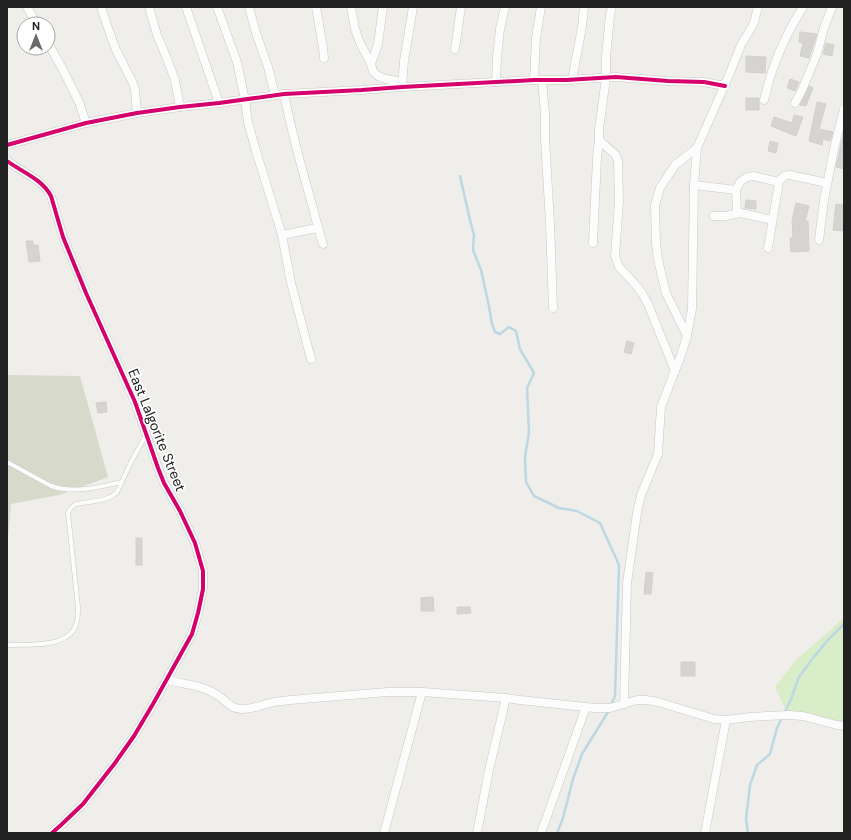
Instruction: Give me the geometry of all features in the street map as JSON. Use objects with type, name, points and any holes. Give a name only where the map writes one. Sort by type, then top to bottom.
[{"type":"street","points":[[27,7],[32,16]]},
{"type":"street","points":[[101,7],[116,50],[133,82],[138,113]]},
{"type":"street","points":[[149,7],[157,35],[175,80],[180,107]]},
{"type":"street","points":[[186,7],[219,103]]},
{"type":"street","points":[[216,7],[237,62],[248,122],[282,235],[291,283],[311,359]]},
{"type":"street","points":[[249,7],[256,34],[268,67],[275,95]]},
{"type":"street","points":[[316,7],[324,58]]},
{"type":"street","points":[[351,7],[355,29],[373,71],[378,76],[402,85]]},
{"type":"street","points":[[371,64],[378,44],[383,7]]},
{"type":"street","points":[[402,85],[404,61],[413,7]]},
{"type":"street","points":[[455,49],[460,7]]},
{"type":"street","points":[[496,82],[500,29],[505,7]]},
{"type":"street","points":[[541,7],[536,38],[538,81],[544,113],[550,223],[552,308]]},
{"type":"street","points":[[572,80],[582,27],[584,7]]},
{"type":"street","points":[[593,243],[599,129],[606,78],[606,58],[612,7]]},
{"type":"street","points":[[624,704],[627,583],[637,512],[641,495],[658,454],[661,407],[687,336],[692,309],[694,185],[697,148],[725,86],[741,45],[754,23],[758,7]]},
{"type":"street","points":[[764,100],[773,68],[796,17],[803,7]]},
{"type":"street","points":[[795,103],[817,54],[824,28],[832,7]]},
{"type":"street","points":[[55,56],[79,102],[86,123]]},
{"type":"street","points":[[7,145],[86,123],[138,113],[284,94],[362,90],[402,85],[572,80],[616,77],[704,82],[725,86]]},
{"type":"street","points":[[284,94],[317,228],[323,244]]},
{"type":"street","points":[[819,240],[827,183],[844,109]]},
{"type":"street","points":[[599,139],[615,154],[618,161],[619,200],[615,250],[617,263],[642,292],[675,371]]},
{"type":"street","points":[[687,336],[666,292],[658,260],[655,205],[660,188],[675,165],[697,148]]},
{"type":"street","name":"East Lalgorite Street","points":[[7,161],[41,183],[48,190],[51,196],[63,237],[86,293],[135,402],[164,483],[180,511],[194,543],[203,571],[198,613],[192,634],[167,680],[134,736],[115,763],[83,804],[52,833]]},
{"type":"street","points":[[768,248],[772,220],[780,182],[783,176],[790,175],[827,183]]},
{"type":"street","points":[[737,213],[736,190],[740,182],[752,176],[780,182]]},
{"type":"street","points":[[694,185],[736,190]]},
{"type":"street","points":[[714,216],[725,216],[741,213],[772,220]]},
{"type":"street","points":[[282,235],[317,228]]},
{"type":"street","points":[[167,680],[207,689],[224,699],[228,705],[233,708],[241,709],[290,700],[388,692],[422,692],[506,698],[595,708],[610,708],[637,700],[646,700],[658,702],[714,719],[726,720],[750,716],[771,715],[803,716],[836,726],[844,726]]},
{"type":"street","points":[[384,833],[422,692]]},
{"type":"street","points":[[477,833],[489,770],[506,698]]},
{"type":"street","points":[[541,833],[586,707]]},
{"type":"street","points":[[705,833],[726,720]]},
{"type":"lane","points":[[7,645],[49,643],[60,640],[74,630],[77,622],[78,608],[68,513],[69,509],[76,504],[107,499],[113,496],[117,492],[146,435]]},
{"type":"lane","points":[[7,462],[57,488],[73,490],[122,482]]},
{"type":"shaded area","points":[[7,375],[80,376],[108,477],[59,495],[11,504],[7,551]]},
{"type":"green space","points":[[844,618],[844,726],[788,715],[775,687],[796,660]]},
{"type":"building","points":[[800,32],[817,34],[809,58],[800,56],[803,43],[799,42]]},
{"type":"building","points":[[826,43],[834,45],[832,56],[823,54]]},
{"type":"building","points":[[746,56],[766,57],[765,73],[746,72]]},
{"type":"building","points":[[790,79],[799,82],[795,91],[787,88]]},
{"type":"building","points":[[809,86],[813,88],[806,106],[800,105]]},
{"type":"building","points":[[746,98],[759,98],[759,110],[746,110]]},
{"type":"building","points":[[817,102],[826,104],[819,129],[833,132],[830,141],[823,139],[822,145],[809,141]]},
{"type":"building","points":[[794,115],[803,117],[796,136],[771,126],[774,117],[792,123]]},
{"type":"building","points":[[844,132],[844,169],[836,167]]},
{"type":"building","points":[[770,141],[778,143],[776,153],[768,151]]},
{"type":"building","points":[[746,200],[756,201],[756,209],[745,208]]},
{"type":"building","points":[[796,203],[809,206],[805,222],[808,221],[809,251],[791,252],[790,238],[793,238],[792,220]]},
{"type":"building","points":[[836,204],[844,205],[844,231],[833,230]]},
{"type":"building","points":[[26,241],[33,241],[33,245],[38,245],[40,261],[29,262]]},
{"type":"building","points":[[627,341],[634,343],[631,354],[624,352]]},
{"type":"building","points":[[106,402],[107,412],[98,413],[96,403]]},
{"type":"building","points":[[136,538],[142,538],[142,565],[136,565]]},
{"type":"building","points":[[646,572],[653,573],[651,594],[644,594]]},
{"type":"building","points":[[433,597],[434,611],[421,611],[421,598]]},
{"type":"building","points":[[457,607],[470,607],[471,613],[457,614]]},
{"type":"building","points":[[681,662],[695,662],[695,676],[681,676]]},
{"type":"waterway","points":[[460,176],[474,235],[473,250],[481,270],[495,332],[500,334],[509,327],[516,331],[520,349],[534,373],[527,388],[529,432],[525,457],[526,482],[534,496],[559,508],[577,511],[600,523],[619,565],[615,696],[611,705]]},
{"type":"waterway","points":[[748,833],[746,819],[750,785],[757,765],[770,754],[777,728],[791,699],[799,677],[827,641],[844,624]]},
{"type":"waterway","points":[[557,833],[582,754],[609,710]]},
{"type":"cycle path","points":[[7,145],[86,123],[137,113],[284,94],[616,77],[704,82],[725,86]]},
{"type":"cycle path","points":[[7,161],[37,180],[51,196],[63,237],[86,293],[135,402],[164,483],[180,511],[195,543],[203,571],[203,589],[192,634],[153,704],[134,736],[83,804],[52,833]]}]
